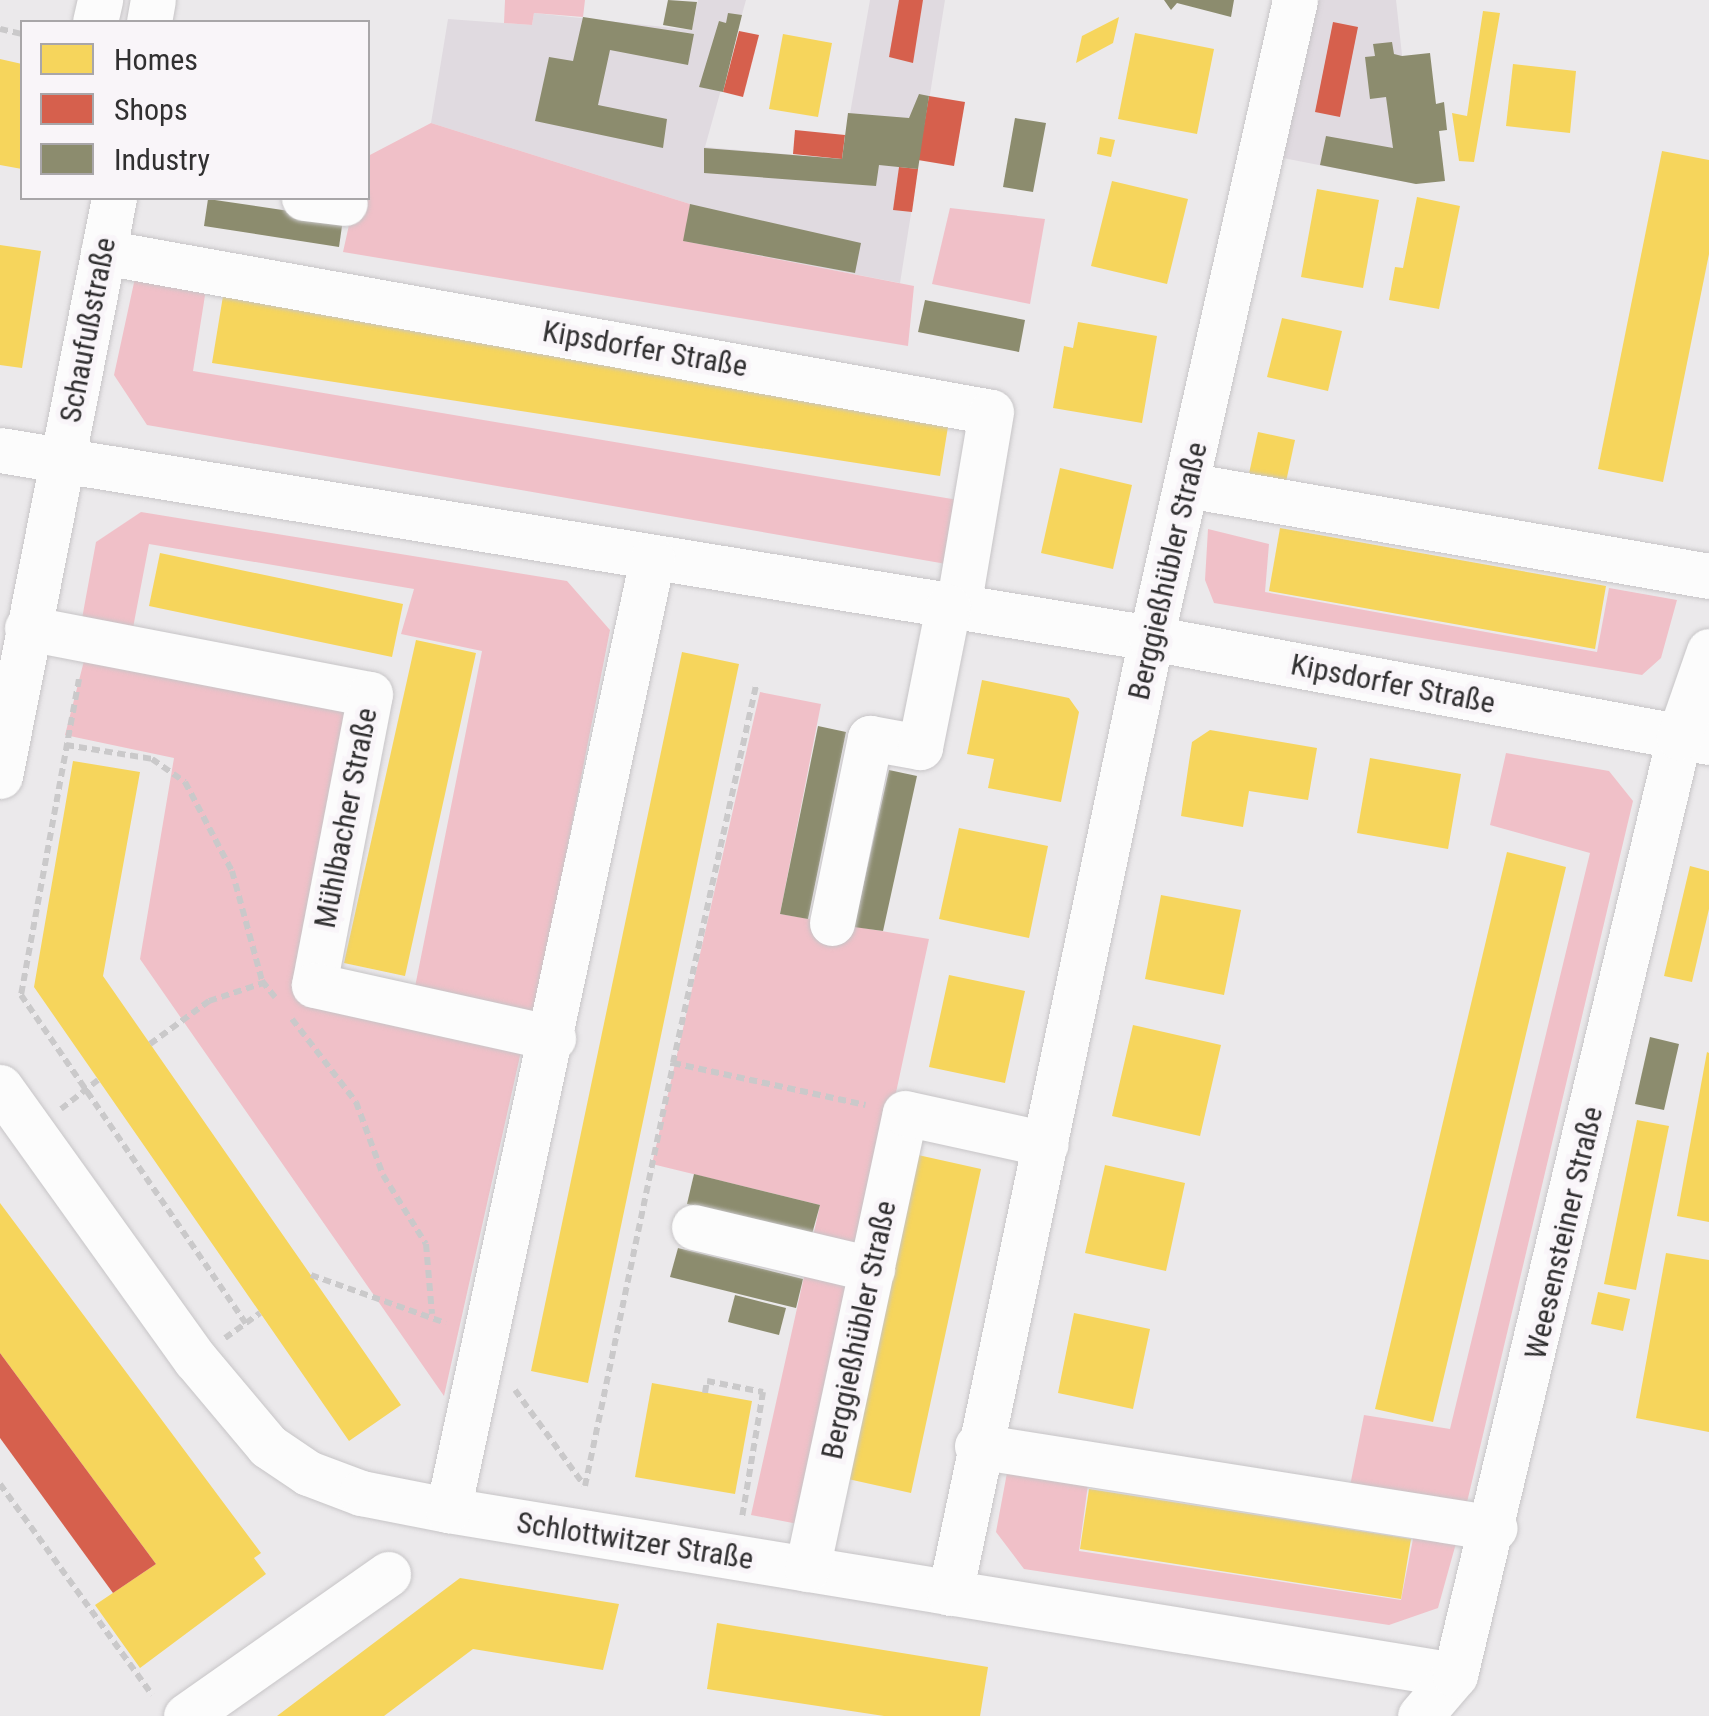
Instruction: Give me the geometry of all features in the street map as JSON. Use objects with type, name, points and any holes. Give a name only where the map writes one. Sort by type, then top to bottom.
[{"type":"street","name":"Berggießhübler Straße","points":[[950,1594],[977,1446],[1295,0]]},
{"type":"street","name":"Schaufußstraße","points":[[61,462],[114,200]]},
{"type":"street","name":"Kipsdorfer Straße","points":[[104,252],[991,412],[953,607]]},
{"type":"street","name":"Kipsdorfer Straße","points":[[0,450],[1152,638],[1694,740]]},
{"type":"street","points":[[0,776],[61,462]]},
{"type":"street","points":[[1187,485],[1709,576]]},
{"type":"street","points":[[448,1510],[554,1038],[652,559]]},
{"type":"street","points":[[832,923],[870,738],[920,748],[953,607]]},
{"type":"street","name":"Mühlbacher Straße","points":[[27,628],[370,694],[314,985]]},
{"type":"street","name":"Weesensteiner Straße","points":[[1420,1716],[1456,1674],[1694,740],[1709,652]]},
{"type":"street","points":[[314,985],[554,1038]]},
{"type":"street","name":"Schlottwitzer Straße","points":[[0,1087],[195,1359],[268,1446],[308,1473],[361,1493],[448,1510],[1456,1674]]},
{"type":"street","name":"Berggießhübler Straße","points":[[807,1569],[905,1113],[1046,1144]]},
{"type":"street","points":[[694,1227],[872,1269]]},
{"type":"street","points":[[977,1446],[1495,1528]]},
{"type":"street","points":[[171,1708],[388,1574]]},
{"type":"path","points":[[86,640],[21,996],[246,1322]]},
{"type":"path","points":[[674,1064],[756,684]]},
{"type":"path","points":[[150,1044],[235,988],[262,981],[314,985]]},
{"type":"path","points":[[64,1106],[98,1080]]},
{"type":"path","points":[[311,1275],[432,1314],[485,1349],[585,1486],[593,1535]]},
{"type":"path","points":[[705,1393],[707,1381],[763,1392],[735,1558]]},
{"type":"path","points":[[0,1484],[171,1708]]},
{"type":"shaded area","points":[[505,0],[585,0],[583,17],[534,13],[532,25],[504,23]]},
{"type":"shaded area","points":[[698,0],[746,0],[705,147],[842,159],[870,0],[945,0],[900,283],[683,241],[690,204],[431,123],[448,19],[532,25],[534,13],[692,30]]},
{"type":"shaded area","points":[[1317,0],[1396,0],[1416,184],[1283,158]]},
{"type":"shaded area","points":[[431,123],[690,204],[684,241],[914,286],[908,346],[343,252],[355,200],[370,200],[370,155]]},
{"type":"shaded area","points":[[950,208],[1045,219],[1030,304],[932,284]]},
{"type":"shaded area","points":[[135,278],[206,289],[193,371],[958,500],[952,565],[147,425],[114,375]]},
{"type":"shaded area","points":[[141,512],[567,581],[610,630],[535,1013],[414,992],[482,651],[401,634],[414,589],[149,544],[132,633],[81,624],[96,542]]},
{"type":"shaded area","points":[[1208,529],[1269,544],[1265,592],[1597,652],[1609,588],[1677,600],[1661,658],[1642,675],[1214,603],[1205,580]]},
{"type":"shaded area","points":[[86,653],[343,705],[349,732],[297,998],[522,1047],[444,1396],[140,959],[174,758],[65,735]]},
{"type":"shaded area","points":[[760,692],[821,704],[780,914],[929,939],[803,1525],[751,1515],[820,1205],[652,1164]]},
{"type":"shaded area","points":[[1506,753],[1609,771],[1633,801],[1464,1515],[1349,1491],[1364,1415],[1450,1429],[1590,853],[1490,825]]},
{"type":"shaded area","points":[[1009,1462],[1089,1477],[1079,1551],[1401,1600],[1415,1529],[1458,1536],[1438,1608],[1389,1625],[1024,1569],[996,1532]]},
{"type":"building: Homes","points":[[1483,11],[1500,13],[1474,162],[1459,161],[1452,113],[1467,116]]},
{"type":"building: Homes","points":[[1119,17],[1113,43],[1076,63],[1082,36]]},
{"type":"building: Homes","points":[[1135,33],[1214,49],[1197,134],[1118,119]]},
{"type":"building: Homes","points":[[783,34],[832,43],[818,117],[769,109]]},
{"type":"building: Homes","points":[[0,59],[20,64],[20,169],[0,165]]},
{"type":"building: Homes","points":[[1513,64],[1576,71],[1570,133],[1506,126]]},
{"type":"building: Homes","points":[[1100,137],[1115,140],[1111,157],[1097,154]]},
{"type":"building: Homes","points":[[1662,151],[1709,160],[1709,254],[1663,482],[1598,469]]},
{"type":"building: Homes","points":[[1112,181],[1188,199],[1167,284],[1091,266]]},
{"type":"building: Homes","points":[[1317,189],[1379,200],[1363,288],[1301,277]]},
{"type":"building: Homes","points":[[1417,197],[1460,206],[1439,309],[1389,300],[1395,267],[1403,268]]},
{"type":"building: Homes","points":[[0,245],[41,251],[22,368],[0,365]]},
{"type":"building: Homes","points":[[223,296],[951,408],[940,476],[212,363]]},
{"type":"building: Homes","points":[[1282,318],[1342,331],[1328,391],[1267,377]]},
{"type":"building: Homes","points":[[1078,322],[1157,336],[1142,423],[1053,408],[1064,346],[1073,348]]},
{"type":"building: Homes","points":[[1258,432],[1295,440],[1284,491],[1247,483]]},
{"type":"building: Homes","points":[[1060,468],[1132,485],[1113,569],[1041,553]]},
{"type":"building: Homes","points":[[1280,528],[1606,586],[1595,649],[1269,591]]},
{"type":"building: Homes","points":[[160,553],[403,604],[392,657],[149,606]]},
{"type":"building: Homes","points":[[416,640],[476,653],[405,976],[344,963]]},
{"type":"building: Homes","points":[[682,652],[739,664],[588,1383],[531,1371]]},
{"type":"building: Homes","points":[[982,680],[1069,698],[1079,712],[1061,802],[988,788],[994,759],[967,754]]},
{"type":"building: Homes","points":[[1210,730],[1317,748],[1308,800],[1249,791],[1243,827],[1181,816],[1192,742]]},
{"type":"building: Homes","points":[[1370,758],[1461,774],[1448,849],[1357,833]]},
{"type":"building: Homes","points":[[73,761],[140,772],[103,976],[401,1405],[349,1441],[34,987]]},
{"type":"building: Homes","points":[[959,828],[1048,846],[1029,938],[939,919]]},
{"type":"building: Homes","points":[[1507,852],[1566,867],[1433,1422],[1375,1409]]},
{"type":"building: Homes","points":[[1690,866],[1709,871],[1709,909],[1692,982],[1664,976]]},
{"type":"building: Homes","points":[[1161,895],[1241,910],[1224,995],[1145,979]]},
{"type":"building: Homes","points":[[949,975],[1025,991],[1005,1083],[929,1067]]},
{"type":"building: Homes","points":[[1133,1025],[1221,1045],[1200,1136],[1112,1116]]},
{"type":"building: Homes","points":[[1709,1053],[1709,1222],[1677,1216]]},
{"type":"building: Homes","points":[[1637,1120],[1669,1126],[1636,1290],[1604,1284]]},
{"type":"building: Homes","points":[[918,1155],[981,1169],[911,1493],[848,1479]]},
{"type":"building: Homes","points":[[1105,1165],[1185,1183],[1166,1271],[1085,1253]]},
{"type":"building: Homes","points":[[0,1203],[261,1553],[254,1558],[266,1574],[140,1668],[95,1605],[156,1564],[0,1353]]},
{"type":"building: Homes","points":[[1666,1253],[1709,1260],[1709,1432],[1636,1418]]},
{"type":"building: Homes","points":[[1598,1292],[1630,1299],[1623,1331],[1591,1324]]},
{"type":"building: Homes","points":[[1074,1313],[1150,1329],[1133,1409],[1058,1393]]},
{"type":"building: Homes","points":[[652,1383],[752,1401],[735,1494],[635,1477]]},
{"type":"building: Homes","points":[[1089,1489],[1411,1539],[1401,1599],[1080,1549]]},
{"type":"building: Homes","points":[[460,1578],[619,1604],[603,1670],[473,1649],[384,1716],[277,1716]]},
{"type":"building: Homes","points":[[717,1623],[988,1667],[980,1716],[884,1716],[707,1689]]},
{"type":"building: Shops","points":[[899,0],[923,0],[913,63],[889,57]]},
{"type":"building: Shops","points":[[1333,22],[1358,27],[1340,117],[1315,112]]},
{"type":"building: Shops","points":[[739,31],[759,35],[743,97],[723,92]]},
{"type":"building: Shops","points":[[929,96],[965,102],[954,166],[918,160]]},
{"type":"building: Shops","points":[[795,130],[845,135],[842,159],[793,154]]},
{"type":"building: Shops","points":[[899,167],[918,169],[912,212],[893,210]]},
{"type":"building: Shops","points":[[0,1353],[156,1564],[113,1593],[0,1438]]},
{"type":"building: Industry","points":[[668,0],[697,2],[692,30],[663,25]]},
{"type":"building: Industry","points":[[1164,0],[1234,0],[1231,17],[1177,3],[1171,10]]},
{"type":"building: Industry","points":[[728,13],[742,15],[723,92],[699,87],[719,21],[726,23]]},
{"type":"building: Industry","points":[[583,17],[694,34],[688,65],[610,50],[598,105],[667,119],[663,148],[535,121],[549,57],[573,61]]},
{"type":"building: Industry","points":[[1392,42],[1394,54],[1430,53],[1436,104],[1444,102],[1447,130],[1439,131],[1445,181],[1416,184],[1320,165],[1326,136],[1393,148],[1386,97],[1370,99],[1365,57],[1375,56],[1373,44]]},
{"type":"building: Industry","points":[[919,94],[929,96],[918,169],[879,165],[876,186],[704,173],[704,148],[842,159],[848,113],[909,118]]},
{"type":"building: Industry","points":[[1015,118],[1046,123],[1033,192],[1003,187]]},
{"type":"building: Industry","points":[[208,200],[343,219],[339,247],[204,226]]},
{"type":"building: Industry","points":[[690,204],[861,243],[855,273],[683,241]]},
{"type":"building: Industry","points":[[925,300],[1025,320],[1019,352],[918,332]]},
{"type":"building: Industry","points":[[818,726],[846,732],[808,919],[780,914]]},
{"type":"building: Industry","points":[[889,770],[917,776],[883,931],[854,927]]},
{"type":"building: Industry","points":[[1650,1037],[1679,1044],[1664,1110],[1635,1104]]},
{"type":"building: Industry","points":[[694,1174],[820,1205],[812,1234],[687,1204]]},
{"type":"building: Industry","points":[[678,1248],[803,1279],[796,1308],[670,1277]]},
{"type":"building: Industry","points":[[735,1295],[786,1308],[779,1335],[728,1322]]}]
